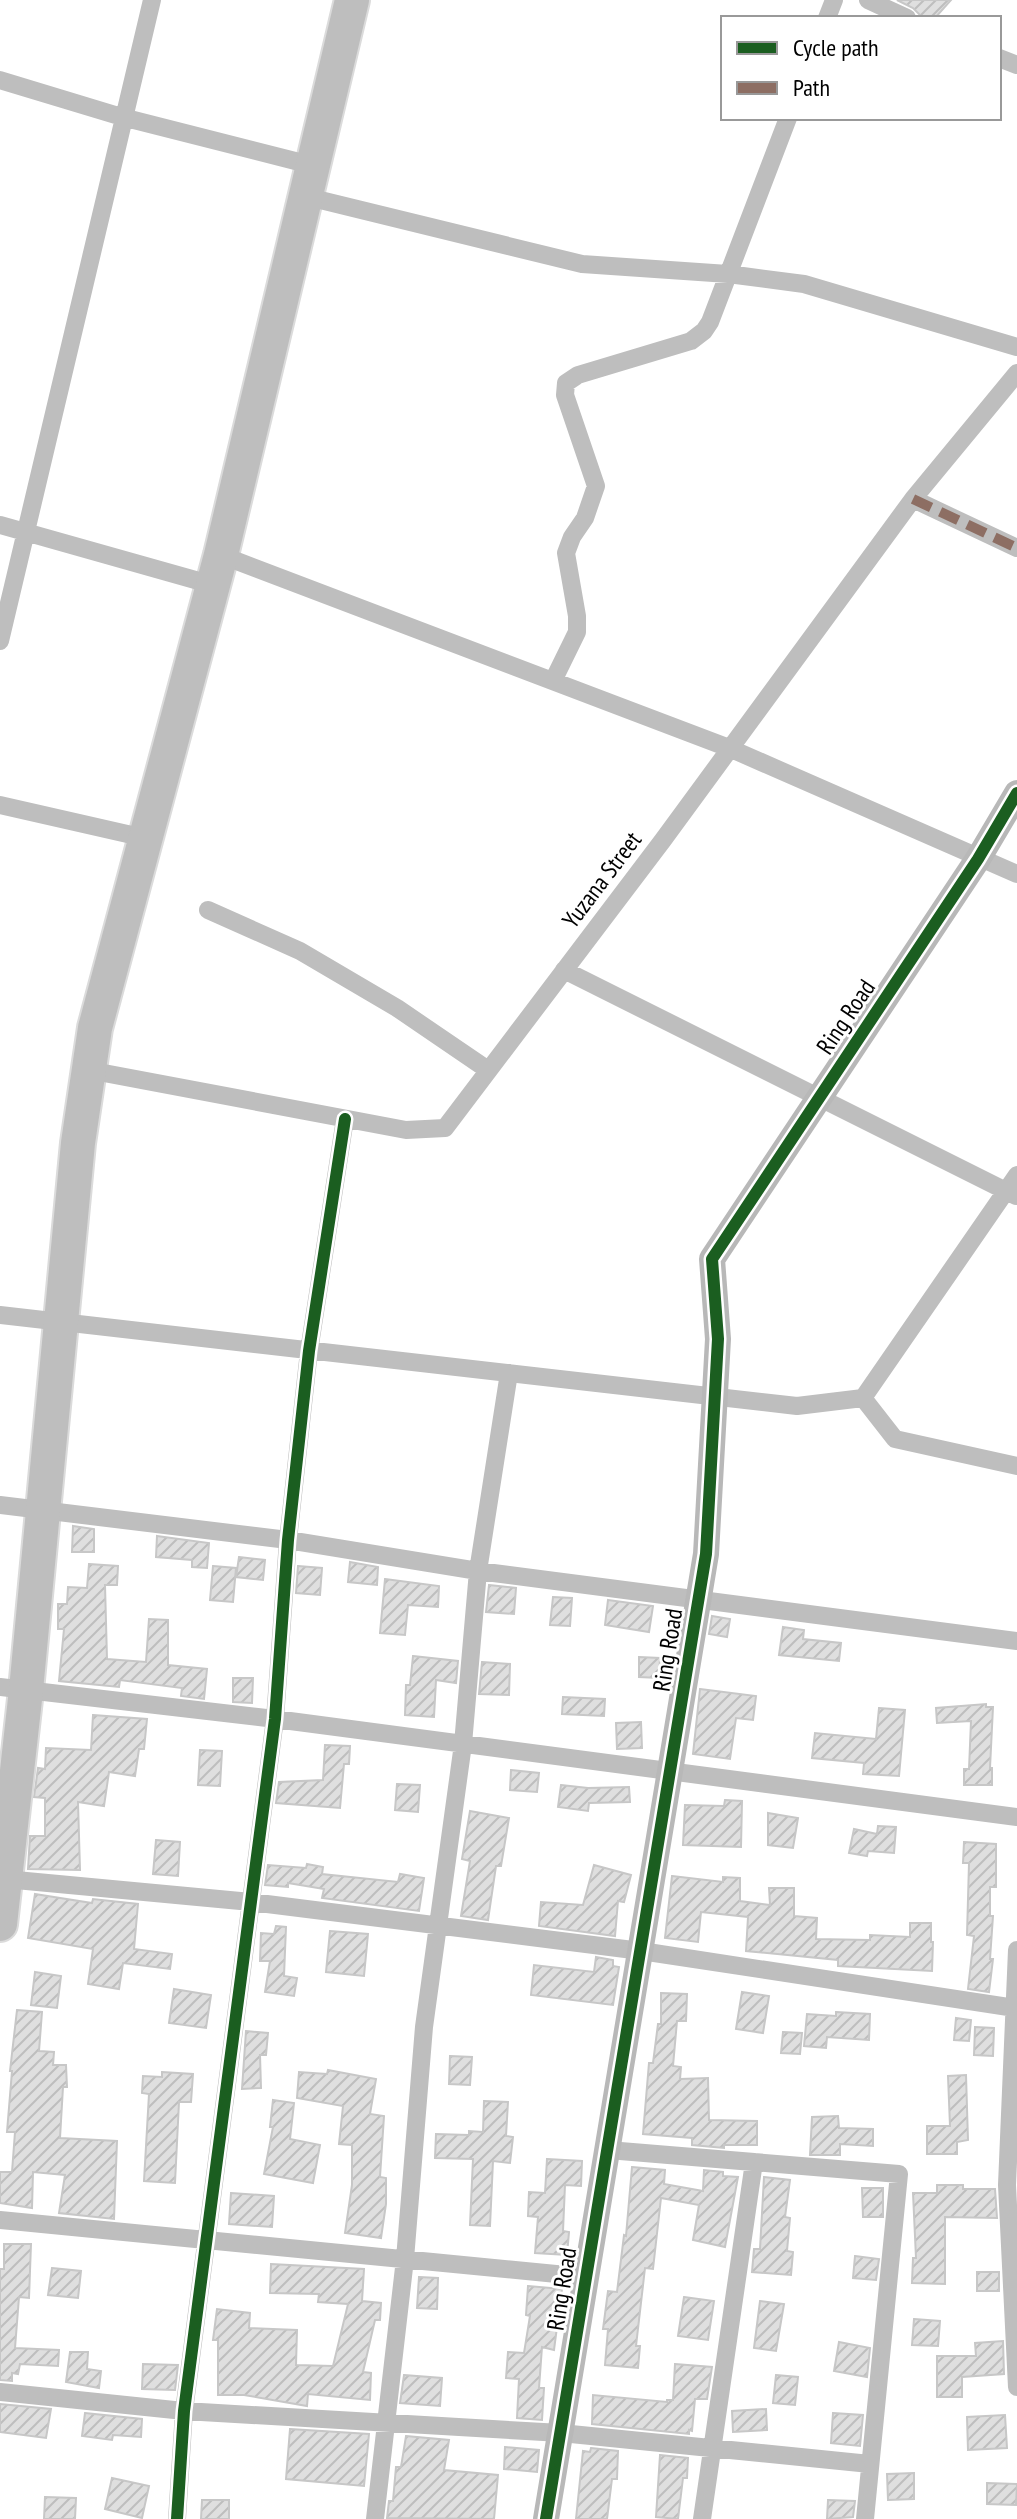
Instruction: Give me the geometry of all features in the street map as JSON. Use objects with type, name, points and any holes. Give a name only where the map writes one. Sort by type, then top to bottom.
[{"type":"highway","points":[[0,1924],[13,1688],[41,1511],[78,1143],[95,1028],[217,570],[352,0]]},
{"type":"street","points":[[0,641],[152,0]]},
{"type":"street","points":[[868,0],[903,16]]},
{"type":"street","points":[[0,80],[122,117],[308,180],[582,264],[728,274],[804,284],[1017,347]]},
{"type":"street","points":[[553,681],[577,632],[566,553],[585,518],[596,486],[565,395],[566,383],[578,375],[691,341],[704,331],[787,120]]},
{"type":"street","name":"Yuzana Street","points":[[88,1070],[406,1130],[445,1128],[913,499],[1017,373]]},
{"type":"street","points":[[913,499],[1017,548]]},
{"type":"street","points":[[0,525],[217,570],[553,681],[729,748],[1017,874]]},
{"type":"street","name":"Ring Road","points":[[546,2519],[706,1554],[718,1339],[712,1259],[978,859],[1017,793]]},
{"type":"street","points":[[0,805],[145,838]]},
{"type":"street","points":[[208,910],[300,951],[397,1008],[488,1070]]},
{"type":"street","points":[[564,970],[1011,1194]]},
{"type":"street","points":[[177,2519],[184,2411],[275,1719],[288,1540],[309,1351],[345,1119]]},
{"type":"street","points":[[0,1315],[797,1406],[863,1398],[1011,1194],[1017,1175]]},
{"type":"street","points":[[375,2519],[405,2259],[424,2027],[463,1744],[478,1571],[509,1373]]},
{"type":"street","points":[[863,1398],[895,1439],[1017,1466]]},
{"type":"street","points":[[0,1505],[288,1540],[478,1571],[1017,1641]]},
{"type":"street","points":[[13,1688],[275,1719],[1017,1817]]},
{"type":"street","points":[[4,1865],[251,1902],[641,1951],[1015,2008]]},
{"type":"street","points":[[1017,1950],[1007,2185],[1014,2265],[1017,2387]]},
{"type":"street","points":[[608,2150],[899,2174],[865,2519]]},
{"type":"street","points":[[702,2519],[754,2162]]},
{"type":"street","points":[[0,2220],[587,2277]]},
{"type":"street","points":[[0,2392],[184,2411],[561,2433],[870,2464]]},
{"type":"building","points":[[897,0],[951,0],[937,16],[921,16]]},
{"type":"building","points":[[73,1526],[94,1529],[94,1552],[72,1552]]},
{"type":"building","points":[[157,1536],[209,1543],[207,1568],[192,1567],[192,1560],[156,1557]]},
{"type":"building","points":[[239,1557],[265,1560],[263,1580],[236,1577]]},
{"type":"building","points":[[350,1562],[378,1567],[377,1585],[348,1582]]},
{"type":"building","points":[[89,1564],[118,1566],[117,1585],[105,1585],[107,1659],[146,1662],[149,1619],[168,1620],[168,1665],[207,1669],[204,1699],[181,1696],[182,1688],[120,1680],[119,1687],[59,1681],[64,1629],[58,1629],[58,1604],[67,1604],[68,1587],[87,1588]]},
{"type":"building","points":[[213,1566],[236,1568],[233,1602],[210,1600]]},
{"type":"building","points":[[298,1566],[322,1568],[320,1595],[296,1593]]},
{"type":"building","points":[[385,1579],[439,1586],[438,1607],[408,1605],[405,1635],[380,1633]]},
{"type":"building","points":[[489,1585],[516,1588],[514,1614],[486,1612]]},
{"type":"building","points":[[553,1597],[572,1598],[570,1626],[550,1625]]},
{"type":"building","points":[[608,1600],[653,1606],[649,1632],[605,1625]]},
{"type":"building","points":[[712,1616],[730,1619],[727,1637],[709,1634]]},
{"type":"building","points":[[783,1627],[804,1630],[803,1639],[841,1643],[839,1661],[779,1655]]},
{"type":"building","points":[[413,1656],[458,1661],[456,1683],[436,1680],[434,1717],[405,1715],[406,1685],[410,1685]]},
{"type":"building","points":[[639,1657],[660,1658],[659,1678],[639,1677]]},
{"type":"building","points":[[482,1662],[510,1664],[509,1695],[479,1694]]},
{"type":"building","points":[[233,1678],[253,1678],[252,1703],[233,1702]]},
{"type":"building","points":[[700,1689],[756,1696],[753,1720],[736,1718],[730,1759],[693,1754]]},
{"type":"building","points":[[563,1697],[605,1699],[604,1716],[562,1714]]},
{"type":"building","points":[[986,1704],[986,1707],[993,1707],[992,1785],[964,1785],[964,1769],[969,1769],[971,1721],[937,1723],[936,1708]]},
{"type":"building","points":[[879,1708],[905,1710],[899,1776],[863,1774],[864,1763],[812,1758],[815,1733],[876,1739]]},
{"type":"building","points":[[93,1715],[147,1719],[144,1749],[139,1749],[135,1776],[109,1772],[104,1806],[78,1802],[80,1870],[28,1869],[30,1836],[45,1836],[45,1798],[34,1797],[38,1768],[45,1769],[46,1748],[91,1750]]},
{"type":"building","points":[[641,1722],[642,1748],[617,1749],[616,1723]]},
{"type":"building","points":[[325,1745],[350,1746],[349,1764],[344,1764],[340,1808],[276,1803],[279,1782],[323,1780]]},
{"type":"building","points":[[200,1750],[222,1751],[220,1786],[198,1785]]},
{"type":"building","points":[[511,1770],[539,1773],[537,1792],[510,1790]]},
{"type":"building","points":[[397,1784],[420,1785],[418,1812],[395,1810]]},
{"type":"building","points":[[561,1785],[629,1787],[630,1802],[589,1803],[588,1811],[558,1807]]},
{"type":"building","points":[[725,1800],[742,1801],[741,1847],[683,1845],[685,1805],[724,1806]]},
{"type":"building","points":[[470,1811],[509,1818],[501,1866],[496,1866],[488,1920],[461,1916],[470,1861],[462,1859]]},
{"type":"building","points":[[768,1813],[798,1818],[793,1848],[768,1845]]},
{"type":"building","points":[[878,1826],[896,1827],[894,1853],[868,1851],[867,1856],[849,1853],[854,1829],[877,1834]]},
{"type":"building","points":[[156,1840],[180,1842],[178,1876],[153,1874]]},
{"type":"building","points":[[964,1842],[996,1844],[996,1887],[990,1887],[990,1916],[993,1916],[990,1959],[993,1959],[989,1992],[968,1989],[974,1936],[967,1935],[969,1863],[963,1863]]},
{"type":"building","points":[[307,1864],[323,1867],[322,1874],[398,1882],[400,1874],[424,1878],[419,1911],[322,1898],[324,1889],[288,1883],[288,1887],[265,1885],[268,1865],[306,1868]]},
{"type":"building","points":[[594,1865],[631,1875],[624,1902],[618,1901],[615,1936],[539,1926],[541,1902],[583,1905]]},
{"type":"building","points":[[672,1876],[723,1882],[723,1877],[740,1878],[740,1901],[770,1905],[769,1888],[794,1888],[794,1916],[817,1918],[816,1939],[870,1940],[870,1935],[910,1937],[910,1923],[931,1923],[932,1971],[838,1966],[838,1960],[746,1951],[748,1917],[701,1912],[698,1942],[665,1938]]},
{"type":"building","points":[[35,1894],[92,1903],[93,1899],[138,1904],[134,1949],[172,1954],[170,1969],[123,1963],[119,1989],[88,1984],[93,1949],[28,1938]]},
{"type":"building","points":[[276,1926],[286,1927],[284,1976],[297,1978],[294,1996],[265,1992],[270,1961],[260,1961],[261,1933],[274,1934]]},
{"type":"building","points":[[330,1931],[368,1934],[364,1976],[326,1972]]},
{"type":"building","points":[[596,1957],[613,1960],[613,1966],[619,1967],[613,2005],[531,1995],[534,1965],[594,1972]]},
{"type":"building","points":[[35,1972],[61,1976],[57,2008],[31,2005]]},
{"type":"building","points":[[174,1989],[211,1995],[206,2028],[169,2023]]},
{"type":"building","points":[[742,1992],[769,1996],[763,2033],[736,2029]]},
{"type":"building","points":[[661,1993],[687,1994],[686,2021],[677,2021],[673,2066],[681,2067],[680,2079],[708,2078],[709,2120],[757,2121],[757,2145],[724,2145],[724,2148],[692,2145],[692,2138],[643,2134],[649,2063],[653,2063],[658,2024],[661,2024]]},
{"type":"building","points":[[17,2010],[42,2012],[39,2051],[54,2052],[53,2065],[66,2065],[67,2087],[63,2087],[60,2138],[117,2141],[114,2219],[59,2213],[65,2175],[33,2172],[32,2208],[0,2203],[0,2172],[12,2172],[15,2132],[7,2132]]},
{"type":"building","points":[[836,2012],[870,2014],[869,2040],[827,2037],[826,2048],[804,2046],[807,2014],[836,2016]]},
{"type":"building","points":[[956,2018],[971,2020],[969,2041],[954,2040]]},
{"type":"building","points":[[975,2027],[994,2028],[993,2056],[974,2055]]},
{"type":"building","points":[[246,2031],[268,2033],[266,2055],[260,2055],[261,2088],[242,2089]]},
{"type":"building","points":[[783,2032],[802,2033],[800,2054],[781,2053]]},
{"type":"building","points":[[450,2056],[472,2057],[470,2085],[449,2084]]},
{"type":"building","points":[[328,2070],[376,2079],[370,2114],[384,2116],[380,2177],[386,2178],[386,2204],[381,2238],[345,2233],[352,2185],[352,2145],[339,2144],[343,2106],[297,2098],[299,2072],[327,2074]]},
{"type":"building","points":[[162,2072],[193,2074],[191,2102],[179,2102],[175,2183],[144,2181],[149,2094],[142,2093],[143,2076],[162,2077]]},
{"type":"building","points":[[966,2075],[968,2140],[957,2142],[957,2154],[927,2154],[927,2126],[950,2126],[948,2076]]},
{"type":"building","points":[[273,2100],[294,2103],[290,2139],[320,2145],[313,2183],[264,2174],[273,2127],[270,2127]]},
{"type":"building","points":[[484,2101],[508,2102],[506,2136],[513,2137],[510,2163],[493,2161],[490,2226],[470,2225],[473,2159],[435,2158],[436,2134],[469,2135],[469,2131],[483,2132]]},
{"type":"building","points":[[838,2116],[839,2128],[873,2129],[873,2146],[840,2144],[840,2155],[810,2155],[812,2117]]},
{"type":"building","points":[[547,2159],[582,2161],[581,2186],[565,2185],[563,2231],[569,2232],[567,2255],[535,2253],[538,2217],[528,2216],[529,2192],[545,2193]]},
{"type":"building","points":[[632,2167],[665,2170],[664,2184],[703,2191],[704,2170],[738,2177],[725,2247],[693,2240],[699,2205],[661,2198],[653,2269],[645,2268],[636,2346],[640,2346],[638,2368],[605,2365],[608,2329],[603,2329],[608,2291],[617,2292]]},
{"type":"building","points":[[764,2177],[790,2180],[785,2217],[790,2218],[787,2251],[793,2252],[791,2275],[752,2272],[754,2249],[760,2249]]},
{"type":"building","points":[[937,2185],[995,2189],[997,2218],[945,2217],[945,2284],[912,2283],[913,2258],[916,2258],[913,2193],[937,2193]]},
{"type":"building","points":[[862,2188],[883,2188],[883,2217],[863,2217]]},
{"type":"building","points":[[231,2193],[274,2196],[272,2227],[229,2224]]},
{"type":"building","points":[[4,2244],[31,2244],[29,2298],[19,2297],[15,2348],[59,2350],[58,2366],[20,2364],[18,2374],[12,2373],[12,2381],[0,2380],[0,2269],[4,2269]]},
{"type":"building","points":[[855,2256],[879,2259],[876,2280],[853,2278]]},
{"type":"building","points":[[271,2264],[364,2269],[362,2301],[381,2303],[380,2320],[375,2320],[363,2372],[371,2373],[370,2400],[308,2394],[307,2406],[244,2395],[218,2395],[218,2340],[213,2340],[217,2309],[250,2313],[249,2328],[297,2330],[296,2365],[333,2366],[348,2304],[318,2302],[319,2294],[270,2293]]},
{"type":"building","points":[[52,2268],[81,2271],[78,2298],[48,2295]]},
{"type":"building","points":[[977,2272],[999,2272],[999,2291],[977,2291]]},
{"type":"building","points":[[419,2277],[438,2278],[437,2309],[417,2308]]},
{"type":"building","points":[[528,2286],[562,2289],[554,2350],[542,2347],[539,2388],[544,2388],[542,2420],[517,2418],[519,2379],[506,2378],[508,2352],[524,2353],[530,2316],[526,2315]]},
{"type":"building","points":[[684,2297],[714,2301],[708,2340],[678,2336]]},
{"type":"building","points":[[760,2301],[784,2304],[776,2351],[754,2348]]},
{"type":"building","points":[[914,2319],[940,2321],[938,2346],[912,2345]]},
{"type":"building","points":[[1003,2341],[1004,2374],[962,2377],[962,2397],[937,2397],[937,2356],[976,2356],[975,2343]]},
{"type":"building","points":[[839,2342],[870,2348],[867,2377],[834,2371]]},
{"type":"building","points":[[70,2352],[88,2352],[87,2369],[101,2371],[99,2388],[66,2382]]},
{"type":"building","points":[[143,2364],[178,2365],[175,2390],[142,2389]]},
{"type":"building","points":[[675,2364],[712,2367],[707,2399],[695,2399],[692,2431],[689,2430],[689,2434],[592,2424],[593,2395],[673,2400]]},
{"type":"building","points":[[404,2375],[442,2378],[440,2406],[400,2403]]},
{"type":"building","points":[[776,2375],[798,2377],[795,2405],[773,2403]]},
{"type":"building","points":[[0,2404],[51,2409],[46,2438],[0,2432]]},
{"type":"building","points":[[766,2409],[767,2430],[733,2432],[732,2411]]},
{"type":"building","points":[[85,2413],[142,2419],[141,2437],[113,2435],[112,2440],[82,2436]]},
{"type":"building","points":[[833,2413],[863,2415],[860,2446],[831,2443]]},
{"type":"building","points":[[1005,2415],[1007,2448],[968,2450],[967,2417]]},
{"type":"building","points":[[290,2429],[369,2434],[364,2486],[286,2479]]},
{"type":"building","points":[[406,2436],[449,2440],[444,2470],[498,2475],[494,2519],[387,2518],[389,2501],[393,2501],[396,2467],[401,2467]]},
{"type":"building","points":[[505,2447],[539,2450],[537,2472],[504,2469]]},
{"type":"building","points":[[591,2448],[618,2451],[617,2479],[612,2479],[607,2519],[576,2519],[583,2451],[590,2452]]},
{"type":"building","points":[[660,2455],[688,2458],[678,2519],[656,2517]]},
{"type":"building","points":[[914,2473],[914,2499],[888,2500],[887,2474]]},
{"type":"building","points":[[112,2478],[149,2486],[142,2518],[105,2509]]},
{"type":"building","points":[[987,2483],[1017,2484],[1016,2505],[987,2504]]},
{"type":"building","points":[[45,2497],[76,2498],[75,2519],[44,2519]]},
{"type":"building","points":[[202,2500],[229,2500],[229,2519],[201,2519]]},
{"type":"building","points":[[828,2500],[855,2501],[853,2517],[827,2519]]},
{"type":"marked path","points":[[913,499],[1017,548]]},
{"type":"cycle path","points":[[546,2519],[706,1554],[718,1339],[712,1259],[978,859],[1017,793]]},
{"type":"cycle path","points":[[177,2519],[184,2411],[275,1719],[288,1540],[309,1351],[345,1119]]}]
